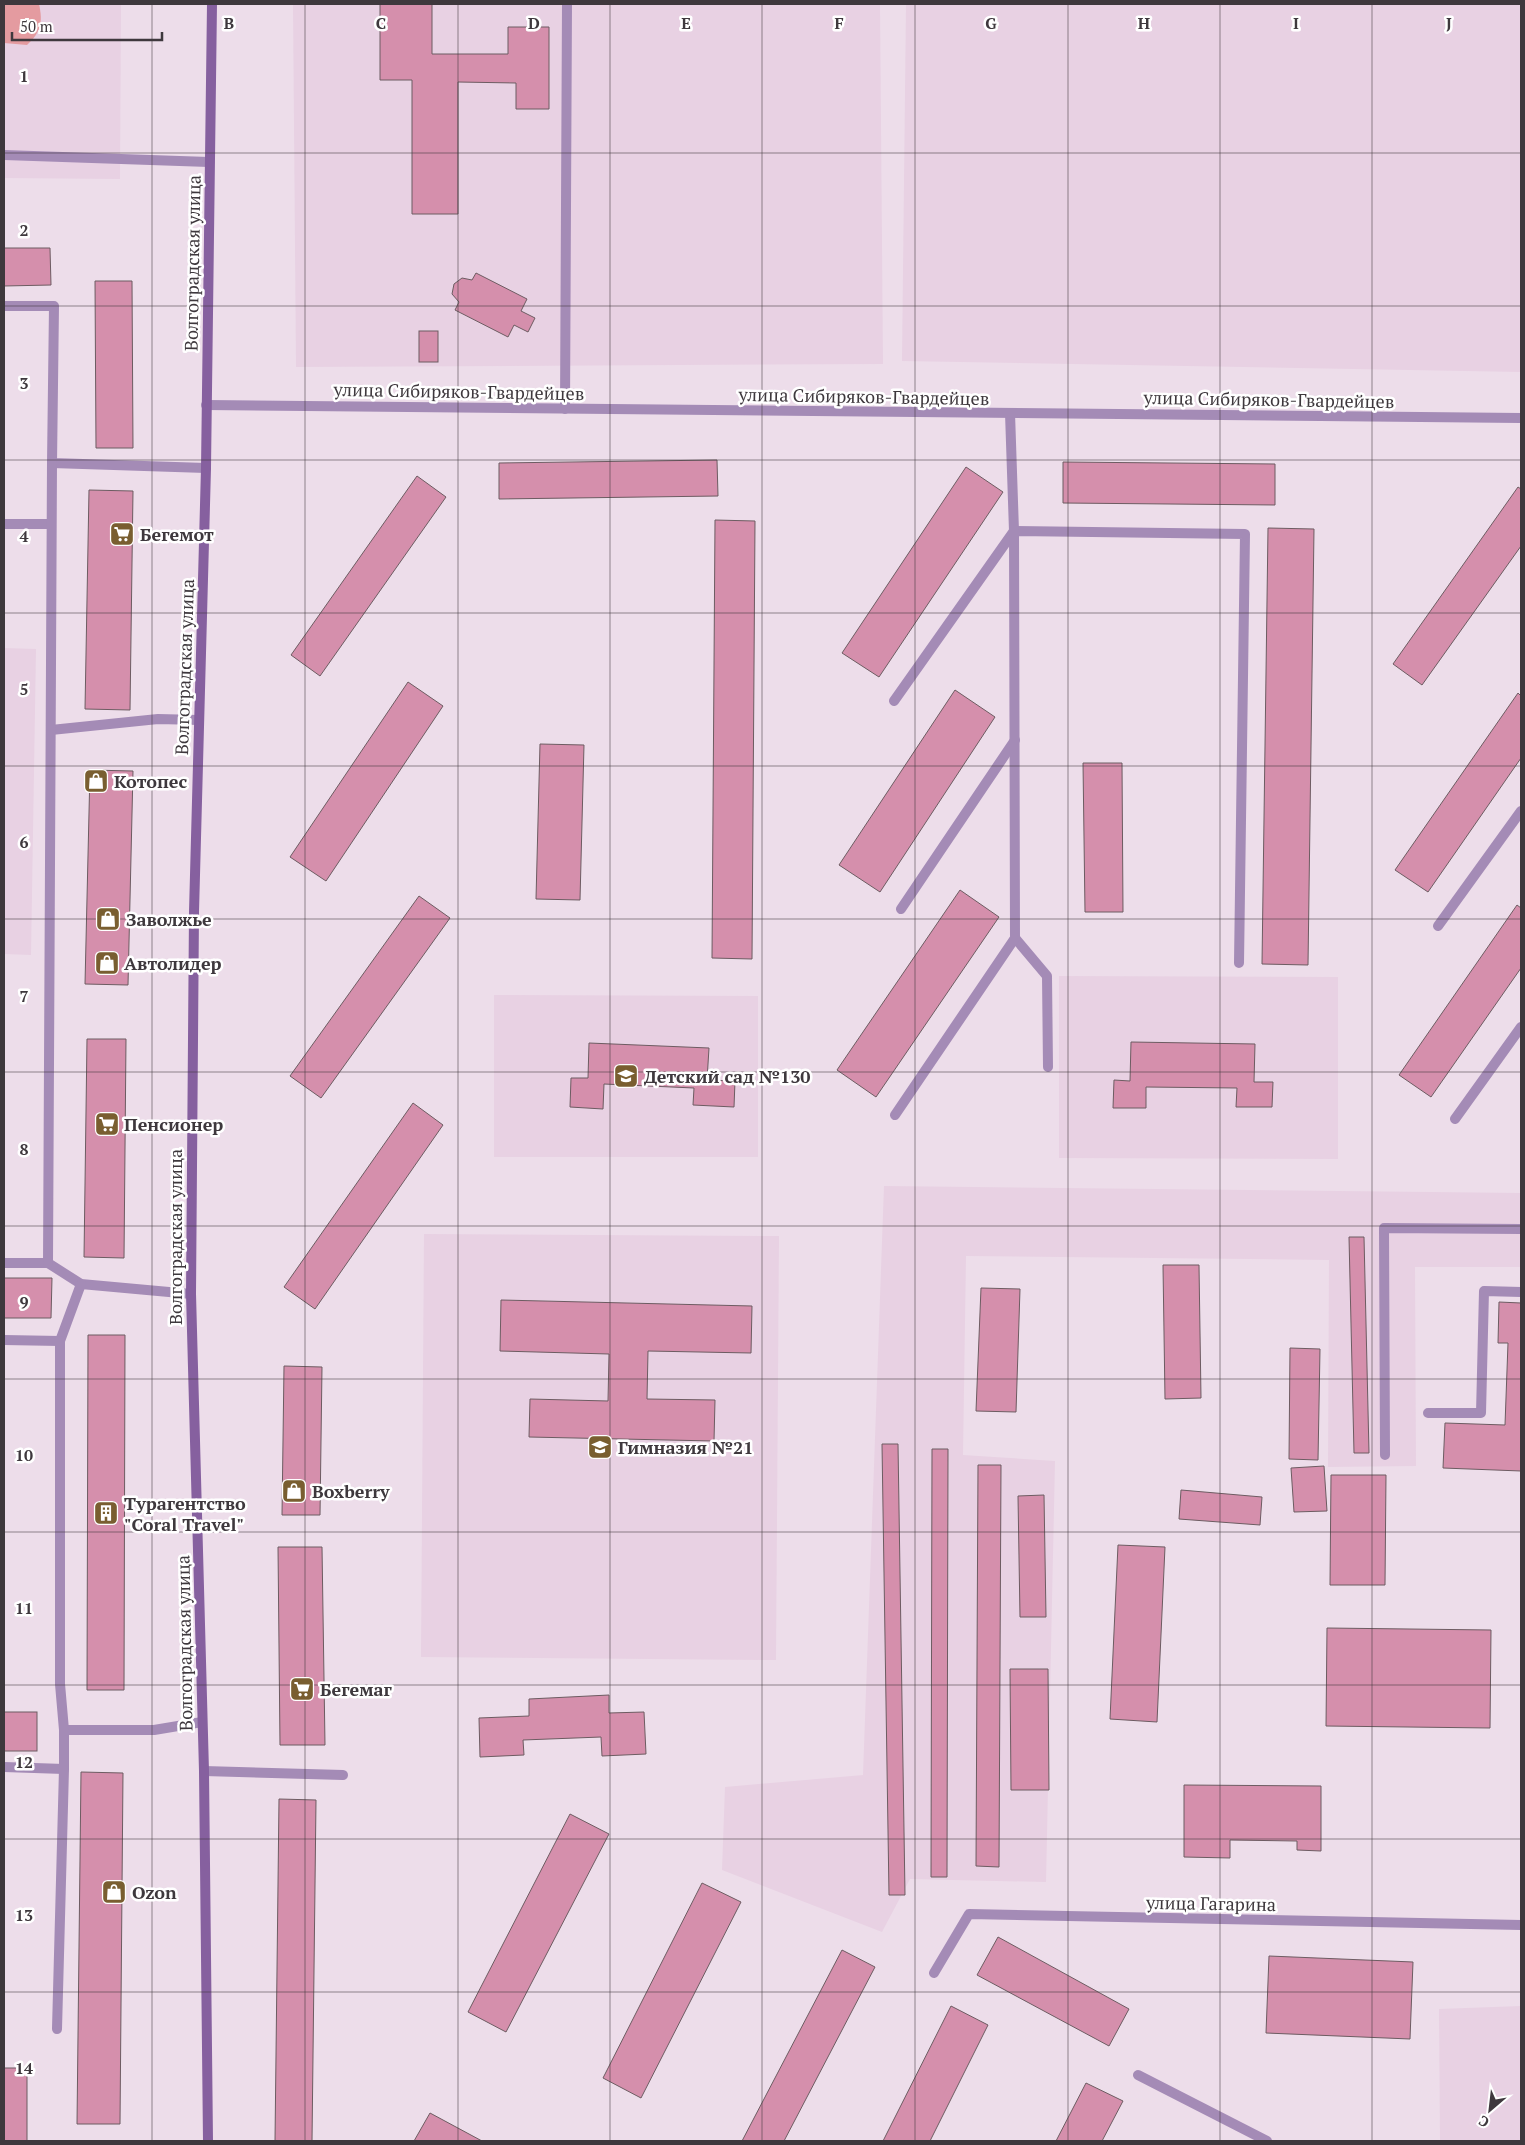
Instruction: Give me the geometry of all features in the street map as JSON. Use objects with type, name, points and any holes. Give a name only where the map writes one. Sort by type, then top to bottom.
[{"type":"main road","name":"Волгоградская улица","points":[[208,2141],[204,1771],[190,1294],[194,912],[206,468],[212,4]]},
{"type":"street","points":[[565,409],[567,4]]},
{"type":"street","points":[[4,155],[209,162]]},
{"type":"street","points":[[4,306],[54,306],[51,524],[48,1263]]},
{"type":"street","name":"улица Сибиряков-Гвардейцев","points":[[206,404],[1521,418]]},
{"type":"street","points":[[895,1115],[1014,938],[1014,531],[1010,413]]},
{"type":"street","points":[[52,463],[206,468]]},
{"type":"street","points":[[4,524],[51,524]]},
{"type":"street","points":[[894,701],[1014,531]]},
{"type":"street","points":[[1014,531],[1246,534],[1239,962]]},
{"type":"street","points":[[51,730],[158,719],[199,720]]},
{"type":"street","points":[[901,910],[1015,740]]},
{"type":"street","points":[[1438,926],[1521,811]]},
{"type":"street","points":[[1014,938],[1047,976],[1048,1067]]},
{"type":"street","points":[[1455,1119],[1521,1027]]},
{"type":"street","points":[[1385,1455],[1384,1228],[1521,1228]]},
{"type":"street","points":[[4,1262],[48,1263],[81,1284],[190,1294]]},
{"type":"street","points":[[57,2029],[64,1769],[64,1730],[60,1684],[60,1341],[81,1284]]},
{"type":"street","points":[[1428,1413],[1481,1414],[1484,1291],[1521,1292]]},
{"type":"street","points":[[4,1340],[60,1341]]},
{"type":"street","points":[[64,1730],[154,1730],[202,1722]]},
{"type":"street","points":[[4,1767],[64,1769]]},
{"type":"street","points":[[204,1771],[343,1775]]},
{"type":"street","name":"улица Гагарина","points":[[934,1973],[969,1914],[1521,1926]]},
{"type":"street","points":[[1138,2075],[1267,2141]]},
{"type":"shaded area","points":[[4,4],[121,4],[120,179],[4,178]]},
{"type":"shaded area","points":[[4,4],[39,4],[40,26],[35,36],[27,45],[4,43]]},
{"type":"shaded area","points":[[293,4],[880,4],[883,364],[296,367]]},
{"type":"shaded area","points":[[906,4],[1521,4],[1521,372],[902,361]]},
{"type":"shaded area","points":[[4,648],[36,649],[31,955],[4,954]]},
{"type":"shaded area","points":[[1059,976],[1338,977],[1338,1159],[1059,1158]]},
{"type":"shaded area","name":"Детский сад №130","points":[[494,995],[758,996],[758,1157],[494,1157]]},
{"type":"shaded area","points":[[884,1186],[1521,1193],[1521,1267],[1415,1267],[1416,1466],[1328,1467],[1329,1260],[966,1256],[963,1455],[1055,1461],[1046,1882],[910,1879],[882,1932],[722,1870],[725,1787],[863,1775]]},
{"type":"shaded area","name":"Гимназия №21","points":[[424,1234],[779,1236],[776,1660],[421,1657]]},
{"type":"shaded area","points":[[1521,2006],[1521,2141],[1440,2141],[1439,2009]]},
{"type":"building","points":[[380,4],[432,4],[432,54],[508,54],[508,27],[549,27],[549,109],[516,109],[516,83],[458,82],[458,214],[412,214],[412,80],[380,80]]},
{"type":"building","points":[[4,248],[50,248],[51,285],[4,286]]},
{"type":"building","points":[[476,273],[527,299],[521,311],[535,318],[528,332],[514,325],[508,337],[455,310],[459,302],[452,294],[454,284],[462,278],[472,280]]},
{"type":"building","points":[[95,281],[132,281],[133,448],[96,448]]},
{"type":"building","points":[[419,331],[438,331],[438,362],[419,362]]},
{"type":"building","points":[[717,460],[718,496],[499,499],[499,463]]},
{"type":"building","points":[[1063,462],[1275,464],[1275,505],[1063,503]]},
{"type":"building","points":[[966,467],[1003,492],[879,677],[842,653]]},
{"type":"building","points":[[417,476],[446,497],[320,676],[291,655]]},
{"type":"building","points":[[1518,487],[1521,489],[1521,546],[1422,685],[1393,664]]},
{"type":"building","points":[[89,490],[133,491],[130,710],[85,709]]},
{"type":"building","points":[[715,520],[755,521],[752,959],[712,958]]},
{"type":"building","points":[[1268,528],[1314,529],[1308,965],[1262,964]]},
{"type":"building","points":[[408,682],[443,706],[326,881],[290,857]]},
{"type":"building","points":[[955,690],[995,717],[880,892],[839,865]]},
{"type":"building","points":[[1518,693],[1521,696],[1521,758],[1428,892],[1395,870]]},
{"type":"building","points":[[540,744],[584,745],[580,900],[536,899]]},
{"type":"building","points":[[1083,763],[1122,763],[1123,912],[1085,912]]},
{"type":"building","points":[[90,770],[133,771],[128,985],[85,984]]},
{"type":"building","points":[[960,890],[999,917],[876,1097],[837,1070]]},
{"type":"building","points":[[419,896],[450,918],[321,1098],[290,1076]]},
{"type":"building","points":[[1517,905],[1521,908],[1521,968],[1431,1097],[1399,1075]]},
{"type":"building","points":[[87,1039],[126,1039],[124,1258],[84,1257]]},
{"type":"building","points":[[1131,1042],[1255,1044],[1254,1082],[1273,1082],[1272,1107],[1236,1107],[1237,1088],[1146,1087],[1146,1108],[1113,1108],[1114,1080],[1130,1081]]},
{"type":"building","points":[[589,1043],[709,1048],[707,1080],[735,1081],[734,1107],[693,1105],[694,1088],[604,1084],[603,1109],[570,1107],[571,1078],[588,1078]]},
{"type":"building","points":[[413,1103],[443,1125],[315,1309],[284,1287]]},
{"type":"building","points":[[1349,1237],[1364,1237],[1369,1453],[1354,1453]]},
{"type":"building","points":[[1163,1265],[1199,1265],[1201,1398],[1165,1399]]},
{"type":"building","points":[[4,1278],[52,1278],[51,1318],[4,1318]]},
{"type":"building","points":[[981,1288],[1020,1289],[1016,1412],[976,1411]]},
{"type":"building","points":[[501,1300],[752,1306],[751,1353],[648,1351],[647,1399],[715,1400],[714,1441],[529,1437],[530,1399],[608,1401],[609,1354],[500,1351]]},
{"type":"building","points":[[1499,1302],[1521,1303],[1521,1471],[1443,1468],[1445,1423],[1505,1425],[1508,1343],[1498,1343]]},
{"type":"building","name":"Турагентство \"Coral Travel\"","points":[[88,1335],[125,1335],[124,1690],[87,1690]]},
{"type":"building","points":[[1290,1348],[1320,1349],[1318,1460],[1289,1459]]},
{"type":"building","points":[[284,1366],[322,1367],[320,1515],[282,1515]]},
{"type":"building","points":[[882,1444],[898,1444],[905,1895],[889,1895]]},
{"type":"building","points":[[932,1449],[948,1449],[947,1877],[931,1877]]},
{"type":"building","points":[[978,1465],[1001,1465],[999,1867],[976,1866]]},
{"type":"building","points":[[1324,1466],[1327,1511],[1294,1512],[1291,1468]]},
{"type":"building","points":[[1331,1475],[1386,1475],[1385,1585],[1330,1585]]},
{"type":"building","points":[[1181,1490],[1262,1497],[1260,1525],[1179,1519]]},
{"type":"building","points":[[1044,1495],[1046,1617],[1020,1617],[1018,1496]]},
{"type":"building","points":[[1118,1545],[1165,1547],[1157,1722],[1110,1719]]},
{"type":"building","points":[[278,1547],[322,1547],[325,1745],[280,1745]]},
{"type":"building","points":[[1327,1628],[1491,1630],[1490,1728],[1326,1726]]},
{"type":"building","points":[[1010,1669],[1048,1669],[1049,1790],[1011,1790]]},
{"type":"building","points":[[609,1695],[609,1713],[644,1712],[646,1754],[602,1756],[601,1737],[523,1740],[524,1755],[480,1757],[479,1718],[529,1716],[529,1699]]},
{"type":"building","points":[[4,1712],[37,1712],[37,1751],[4,1751]]},
{"type":"building","points":[[81,1772],[123,1773],[120,2124],[77,2124]]},
{"type":"building","points":[[1184,1785],[1321,1786],[1321,1851],[1297,1850],[1297,1841],[1230,1840],[1230,1858],[1184,1857]]},
{"type":"building","points":[[279,1799],[316,1800],[312,2141],[275,2141]]},
{"type":"building","points":[[570,1814],[609,1834],[506,2032],[468,2012]]},
{"type":"building","points":[[702,1883],[741,1902],[641,2098],[603,2078]]},
{"type":"building","points":[[998,1937],[1129,2009],[1109,2046],[977,1975]]},
{"type":"building","points":[[842,1950],[875,1967],[784,2141],[742,2141]]},
{"type":"building","points":[[1269,1956],[1413,1962],[1410,2039],[1266,2033]]},
{"type":"building","points":[[951,2006],[988,2025],[930,2141],[883,2141]]},
{"type":"building","points":[[4,2068],[27,2068],[27,2141],[4,2141]]},
{"type":"building","points":[[1086,2083],[1123,2101],[1102,2141],[1056,2141]]},
{"type":"building","points":[[430,2113],[482,2141],[414,2141]]},
{"type":"place","name":"Бегемот","points":[[122,534]]},
{"type":"place","name":"Котопес","points":[[96,781]]},
{"type":"place","name":"Заволжье","points":[[108,919]]},
{"type":"place","name":"Автолидер","points":[[107,963]]},
{"type":"place","name":"Детский сад №130","points":[[626,1076]]},
{"type":"place","name":"Пенсионер","points":[[107,1124]]},
{"type":"place","name":"Гимназия №21","points":[[600,1447]]},
{"type":"place","name":"Boxberry","points":[[294,1491]]},
{"type":"place","name":"Турагентство \"Coral Travel\"","points":[[106,1513]]},
{"type":"place","name":"Бегемаг","points":[[302,1689]]},
{"type":"place","name":"Ozon","points":[[114,1892]]}]
